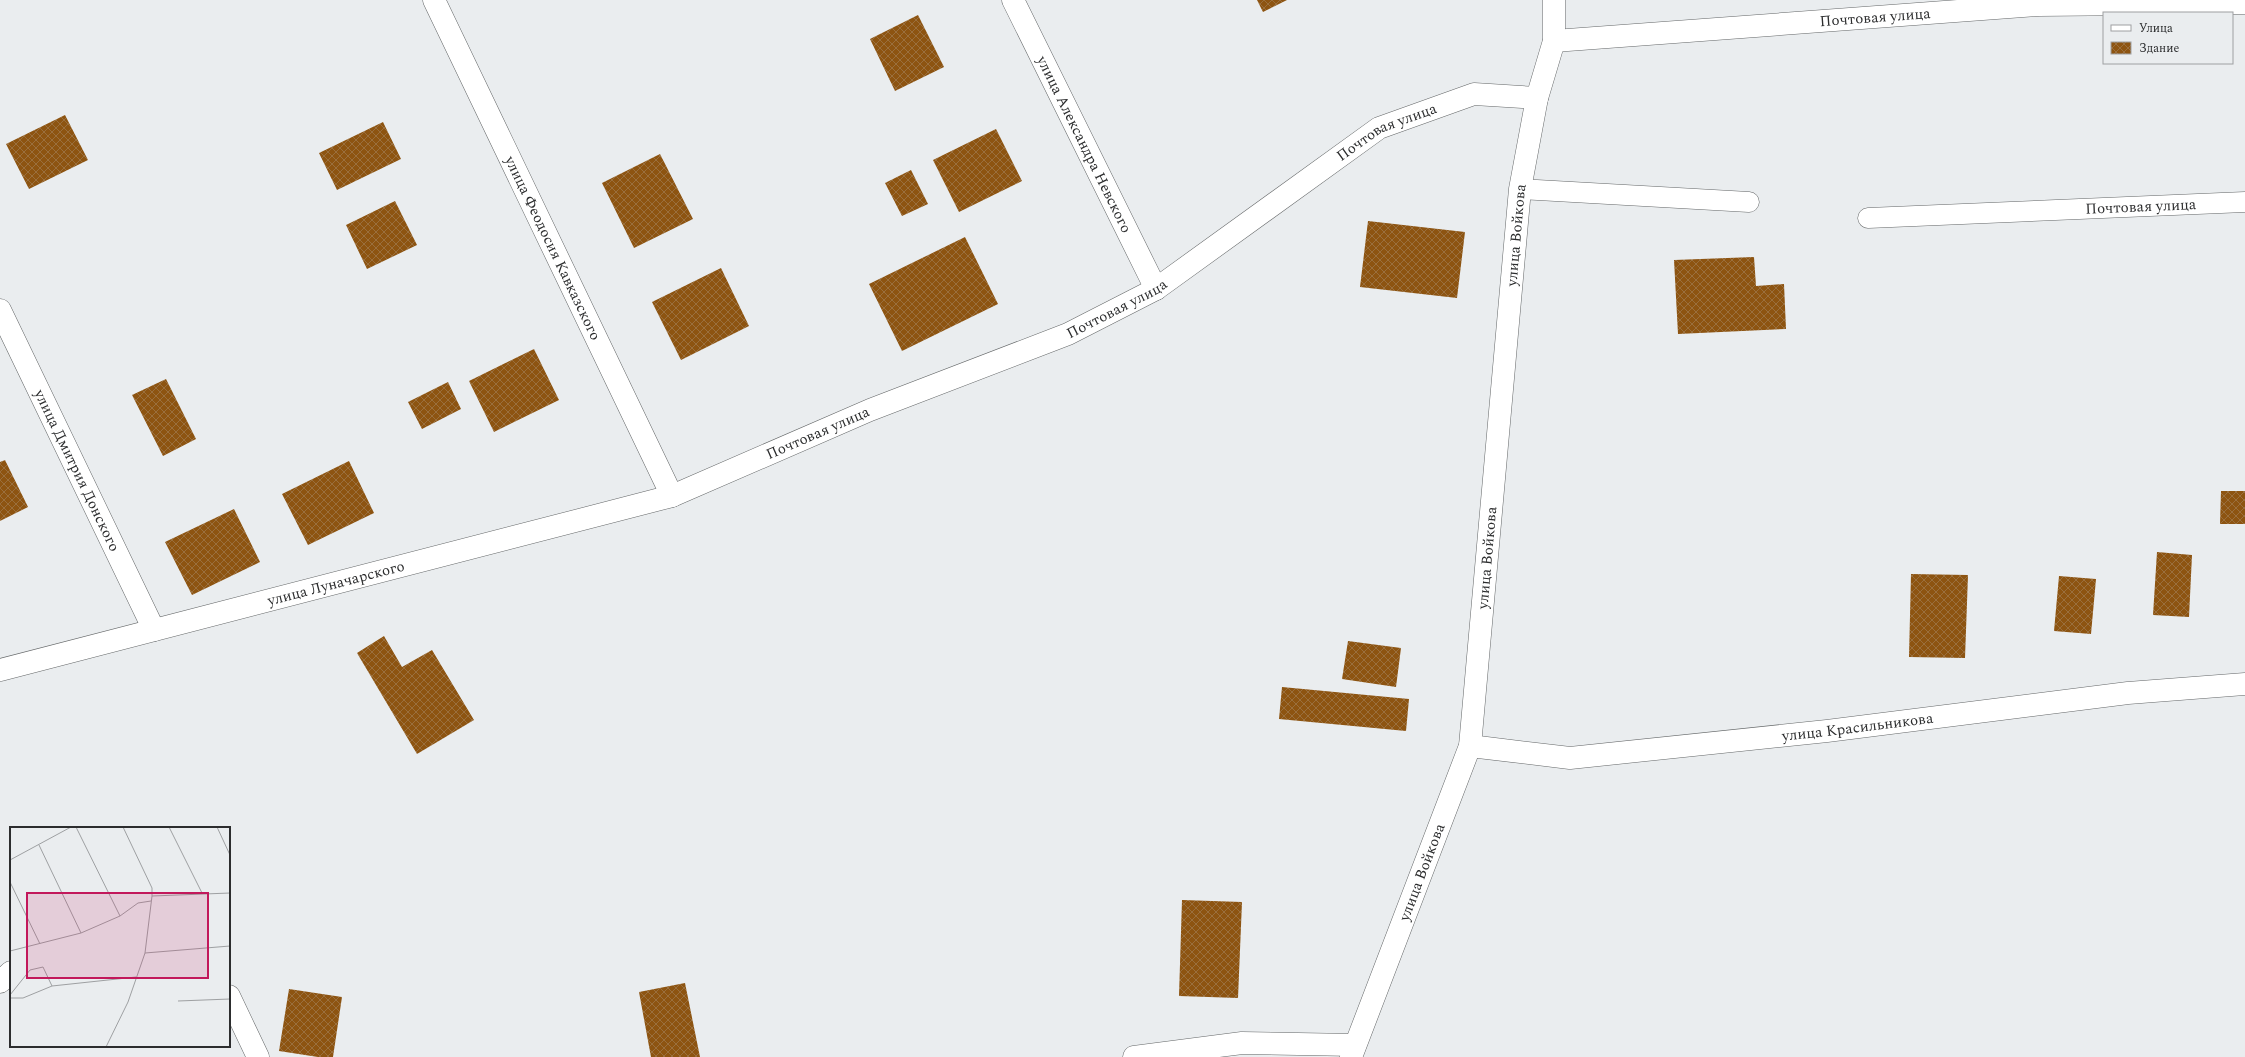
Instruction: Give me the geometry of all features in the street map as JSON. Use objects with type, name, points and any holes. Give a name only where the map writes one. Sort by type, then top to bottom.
[{"type":"street","name":"улица Феодосия Кавказского","points":[[434,0],[672,496]]},
{"type":"street","name":"улица Александра Невского","points":[[1012,0],[1156,289]]},
{"type":"street","name":"улица Войкова","points":[[1353,1051],[1470,746],[1520,189],[1537,98],[1554,41],[1554,0]]},
{"type":"street","name":"Почтовая улица","points":[[1554,41],[2038,5],[2245,3]]},
{"type":"street","name":"Почтовая улица","points":[[672,496],[870,410],[1068,334],[1156,289],[1379,128],[1474,94],[1537,98]]},
{"type":"street","name":"улица Дмитрия Донского","points":[[0,310],[154,630]]},
{"type":"street","name":"улица Луначарского","points":[[0,670],[672,496]]},
{"type":"street","name":"улица Красильникова","points":[[1470,746],[1570,758],[1827,730],[2128,693],[2245,684]]},
{"type":"street","points":[[0,982],[10,973]]},
{"type":"street","points":[[230,998],[258,1057]]},
{"type":"street","points":[[1134,1057],[1242,1044],[1353,1051]]},
{"type":"lane","points":[[1520,189],[1749,202]]},
{"type":"lane","name":"Почтовая улица","points":[[1868,218],[2245,202]]},
{"type":"building","points":[[1257,0],[1287,0],[1263,12]]},
{"type":"building","points":[[918,15],[944,67],[895,91],[870,39]]},
{"type":"building","points":[[65,115],[88,160],[29,189],[6,144]]},
{"type":"building","points":[[383,122],[401,159],[337,190],[319,153]]},
{"type":"building","points":[[996,129],[1022,181],[959,212],[933,160]]},
{"type":"building","points":[[660,154],[693,219],[634,248],[602,183]]},
{"type":"building","points":[[911,170],[928,204],[902,216],[885,183]]},
{"type":"building","points":[[395,201],[417,245],[367,269],[346,225]]},
{"type":"building","points":[[1368,221],[1465,232],[1457,298],[1360,287]]},
{"type":"building","points":[[965,237],[998,304],[902,351],[869,284]]},
{"type":"building","points":[[1754,257],[1756,286],[1784,284],[1786,329],[1678,334],[1674,260]]},
{"type":"building","points":[[721,268],[749,326],[681,360],[652,302]]},
{"type":"building","points":[[534,349],[559,400],[494,432],[469,381]]},
{"type":"building","points":[[166,379],[196,439],[163,456],[132,395]]},
{"type":"building","points":[[448,382],[461,409],[422,429],[408,402]]},
{"type":"building","points":[[5,460],[28,507],[0,521],[0,462]]},
{"type":"building","points":[[349,461],[374,513],[308,545],[282,494]]},
{"type":"building","points":[[2221,491],[2245,491],[2245,524],[2220,524]]},
{"type":"building","points":[[234,509],[260,562],[192,595],[165,542]]},
{"type":"building","points":[[2157,552],[2192,555],[2189,617],[2153,615]]},
{"type":"building","points":[[1911,574],[1968,575],[1965,658],[1909,657]]},
{"type":"building","points":[[2059,576],[2096,579],[2091,634],[2054,631]]},
{"type":"building","points":[[384,636],[402,667],[432,650],[474,720],[417,754],[357,653]]},
{"type":"building","points":[[1348,641],[1401,648],[1396,687],[1342,679]]},
{"type":"building","points":[[1282,687],[1409,699],[1406,731],[1279,719]]},
{"type":"building","points":[[1182,900],[1242,902],[1238,998],[1179,996]]},
{"type":"building","points":[[685,983],[700,1057],[651,1057],[639,992]]},
{"type":"building","points":[[289,989],[342,997],[333,1057],[318,1057],[279,1051]]}]
